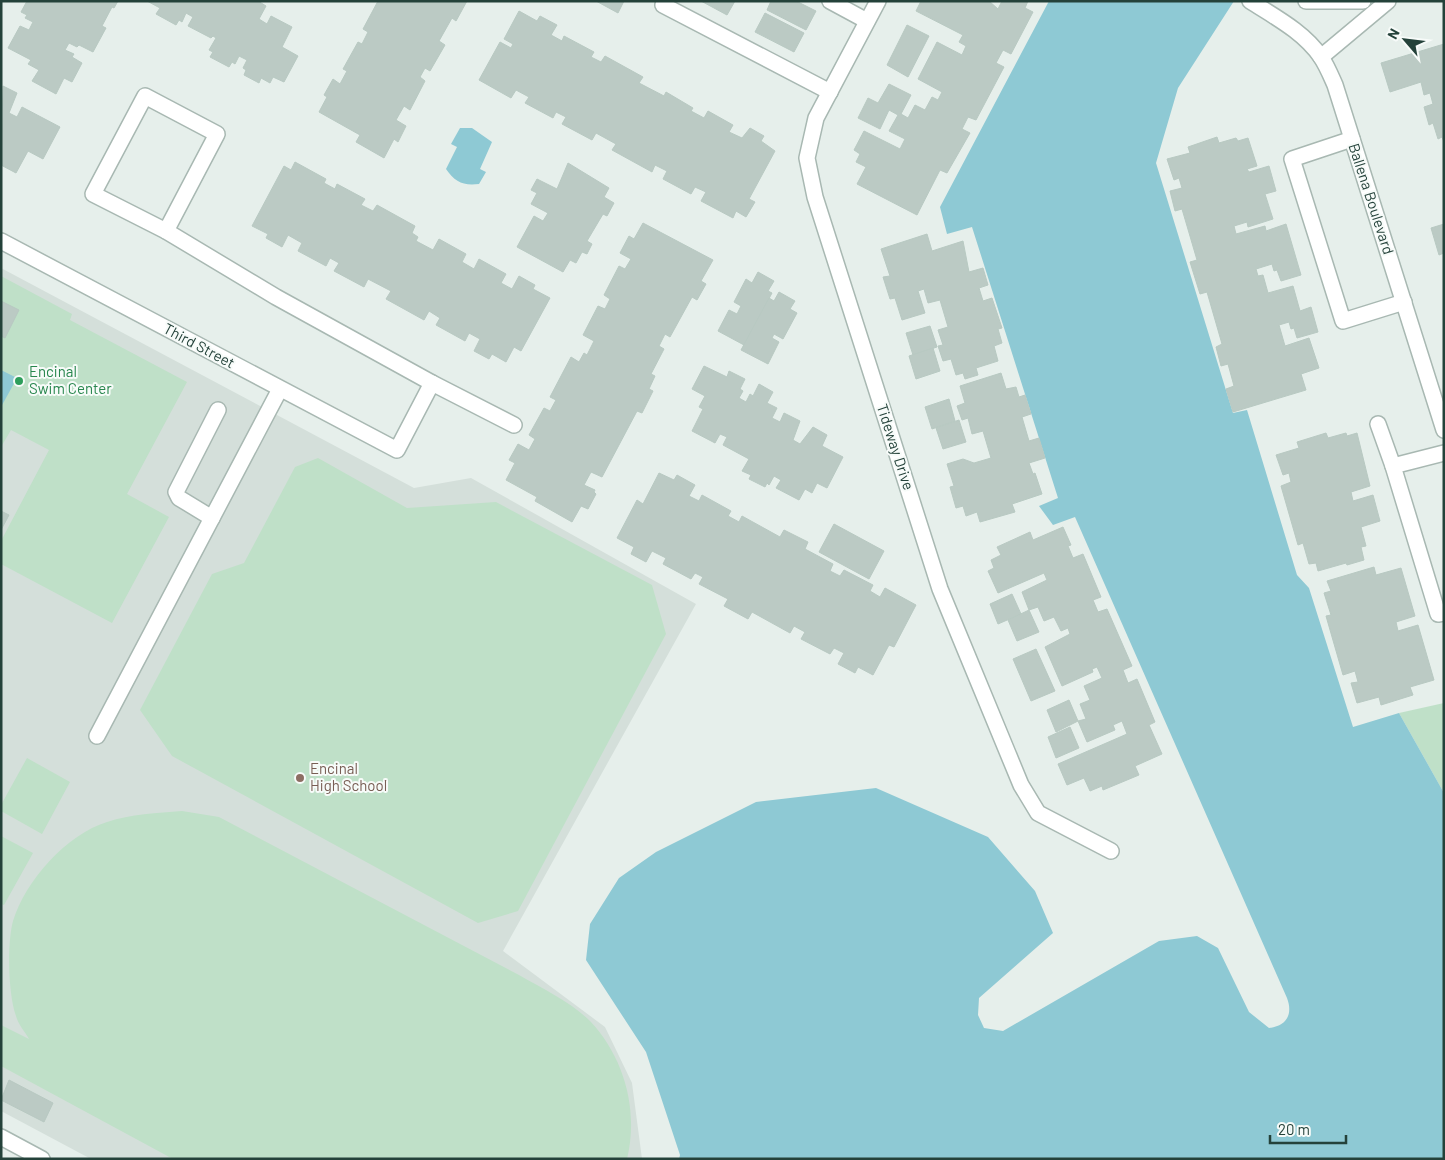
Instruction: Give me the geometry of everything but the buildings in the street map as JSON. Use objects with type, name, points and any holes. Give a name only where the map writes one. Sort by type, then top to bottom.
[{"type":"street","points":[[830,1],[867,21]]},
{"type":"street","name":"Tideway Drive","points":[[878,1],[816,118],[807,158],[815,197],[940,589],[1021,785],[1038,813],[1111,852]]},
{"type":"street","name":"Ballena Boulevard","points":[[1250,1],[1284,22],[1306,41],[1321,57],[1336,85],[1444,430]]},
{"type":"street","points":[[1306,1],[1364,1]]},
{"type":"street","points":[[1321,57],[1388,1]]},
{"type":"street","points":[[662,5],[830,92]]},
{"type":"street","points":[[166,232],[217,134],[144,96],[93,194],[166,232],[276,297],[432,384],[514,425]]},
{"type":"street","points":[[1352,139],[1292,160],[1343,321],[1404,302]]},
{"type":"street","name":"Third Street","points":[[1,241],[397,450],[432,384]]},
{"type":"street","points":[[97,736],[280,389]]},
{"type":"street","points":[[212,518],[179,498],[176,492],[218,410]]},
{"type":"street","points":[[1378,424],[1393,466],[1438,614],[1444,613]]},
{"type":"street","points":[[1393,466],[1444,453]]},
{"type":"street","points":[[1,1137],[42,1159]]},
{"type":"shaded area","name":"Encinal High School","points":[[1,268],[414,488],[471,478],[696,604],[503,951],[605,1027],[632,1083],[642,1159],[91,1159],[1,1111]]},
{"type":"green space","points":[[1,276],[72,314],[70,320],[187,382],[127,494],[169,517],[112,623],[1,564],[1,541],[49,450],[11,430],[1,447]]},
{"type":"green space","points":[[318,458],[407,508],[496,502],[652,585],[666,634],[518,911],[478,923],[172,756],[140,710],[212,574],[244,563],[295,467]]},
{"type":"green space","points":[[1444,703],[1444,793],[1399,713]]},
{"type":"green space","points":[[27,758],[70,782],[42,834],[1,811],[1,805]]},
{"type":"green space","points":[[182,811],[219,817],[519,975],[556,996],[582,1014],[602,1035],[612,1051],[626,1085],[630,1103],[631,1122],[627,1159],[173,1159],[1,1066],[1,1025],[29,1039],[18,1022],[13,1007],[9,969],[10,942],[13,921],[19,906],[37,875],[63,848],[92,828],[125,817]]},
{"type":"green space","points":[[1,836],[33,853],[4,905],[1,904]]},
{"type":"water","points":[[1049,1],[1234,1],[1178,88],[1156,163],[1233,413],[1247,410],[1297,575],[1309,588],[1353,727],[1399,713],[1444,793],[1444,1159],[679,1159],[680,1155],[646,1052],[586,960],[590,924],[619,878],[656,852],[756,802],[876,788],[988,837],[1035,891],[1053,933],[979,998],[978,1015],[984,1028],[1003,1031],[1159,941],[1197,936],[1218,948],[1249,1012],[1269,1028],[1280,1025],[1289,1014],[1287,998],[1075,517],[1053,525],[1039,506],[1058,498],[972,227],[947,234],[940,207]]},
{"type":"water","points":[[460,128],[472,128],[492,142],[480,169],[486,172],[479,184],[464,184],[453,177],[446,169],[457,147],[451,144]]},
{"type":"water","name":"Encinal Swim Center","points":[[1,370],[17,378],[1,407]]},
{"type":"place","name":"Encinal Swim Center","points":[[19,381]]},
{"type":"place","name":"Encinal High School","points":[[300,778]]}]
